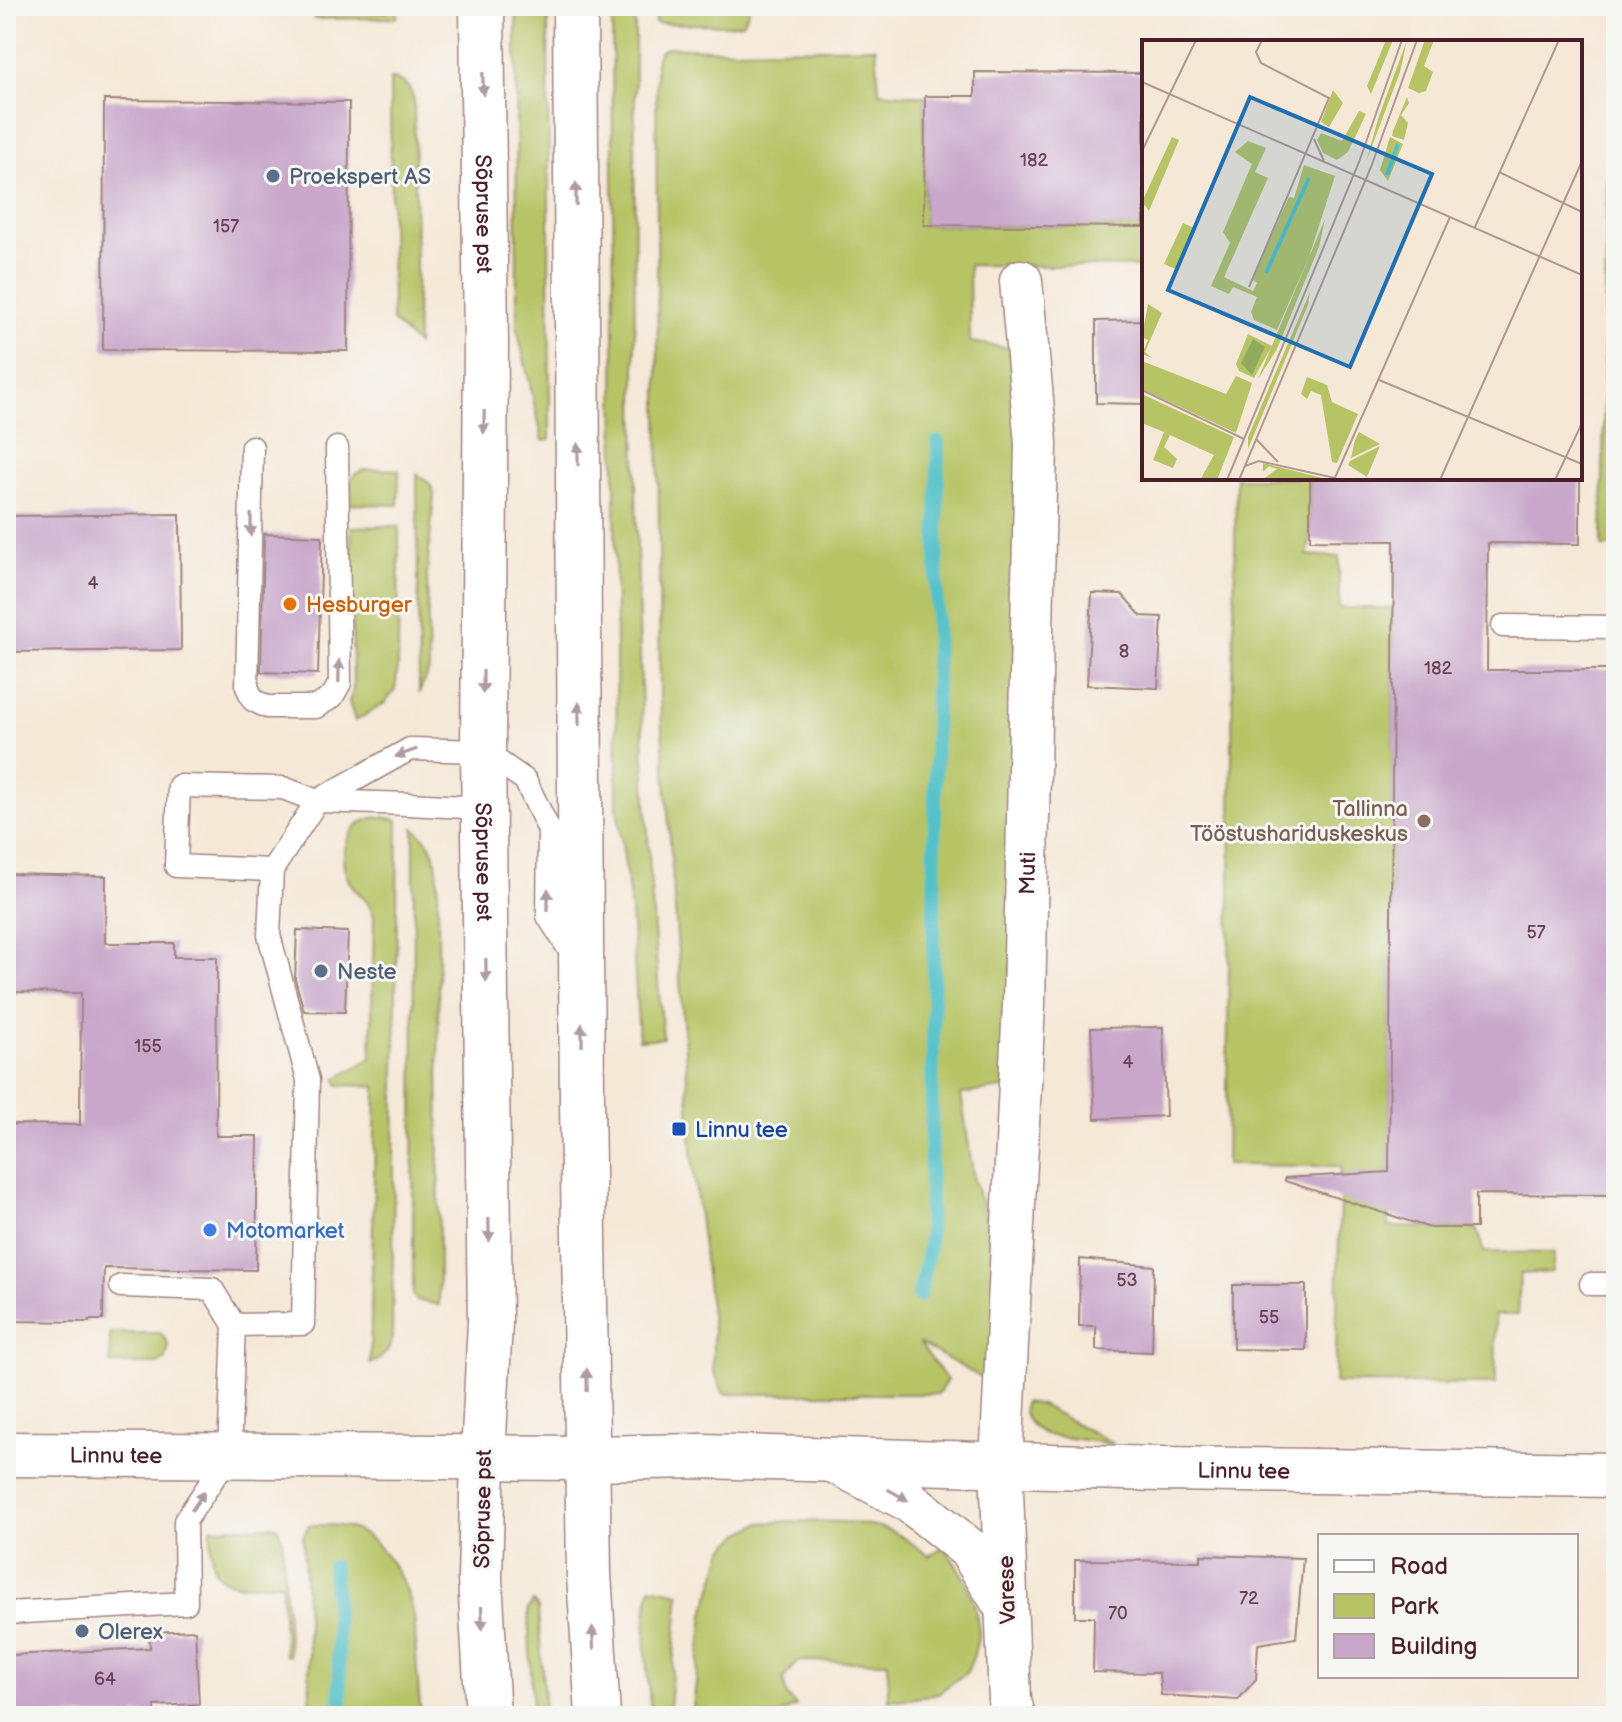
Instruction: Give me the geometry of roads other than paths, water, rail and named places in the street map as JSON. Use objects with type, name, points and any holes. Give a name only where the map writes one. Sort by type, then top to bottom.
[{"type":"main road","name":"Sõpruse pst","points":[[482,6],[486,344],[483,751],[490,1322],[480,1579],[488,1716]]},
{"type":"main road","points":[[575,6],[582,1102],[589,1574],[598,1716]]},
{"type":"main road","name":"Linnu tee","points":[[6,1454],[702,1456],[1159,1469],[1616,1475]]},
{"type":"street","name":"Muti","points":[[1001,1464],[1024,1004],[1036,458],[1021,281]]},
{"type":"street","points":[[829,1459],[908,1500],[969,1549],[1007,1608]]},
{"type":"street","name":"Varese","points":[[1001,1464],[1010,1701],[1014,1716]]},
{"type":"lane","points":[[252,447],[247,687],[253,700],[267,707],[316,707],[332,697],[340,683],[337,448]]},
{"type":"lane","points":[[1503,626],[1616,627]]},
{"type":"lane","points":[[234,1325],[303,1324],[308,1080],[269,935],[272,870],[317,801],[410,749],[483,751],[525,780],[549,830],[548,916],[581,968]]},
{"type":"lane","points":[[272,870],[176,866],[179,786],[283,788],[317,801],[484,808]]},
{"type":"lane","points":[[1591,1284],[1616,1284]]},
{"type":"lane","points":[[6,1613],[186,1603],[185,1521],[229,1455],[234,1325],[212,1289],[121,1286]]},
{"type":"waterway","points":[[919,1296],[929,1245],[938,442]]},
{"type":"waterway","points":[[333,1567],[342,1716]]},
{"type":"place","name":"Proekspert AS","points":[[273,176]]},
{"type":"place","name":"Hesburger","points":[[290,604]]},
{"type":"place","name":"Tallinna Tööstushariduskeskus","points":[[1424,821]]},
{"type":"place","name":"Neste","points":[[321,971]]},
{"type":"place","name":"Linnu tee","points":[[679,1129]]},
{"type":"place","name":"Motomarket","points":[[210,1230]]},
{"type":"place","name":"Olerex","points":[[82,1631]]}]
